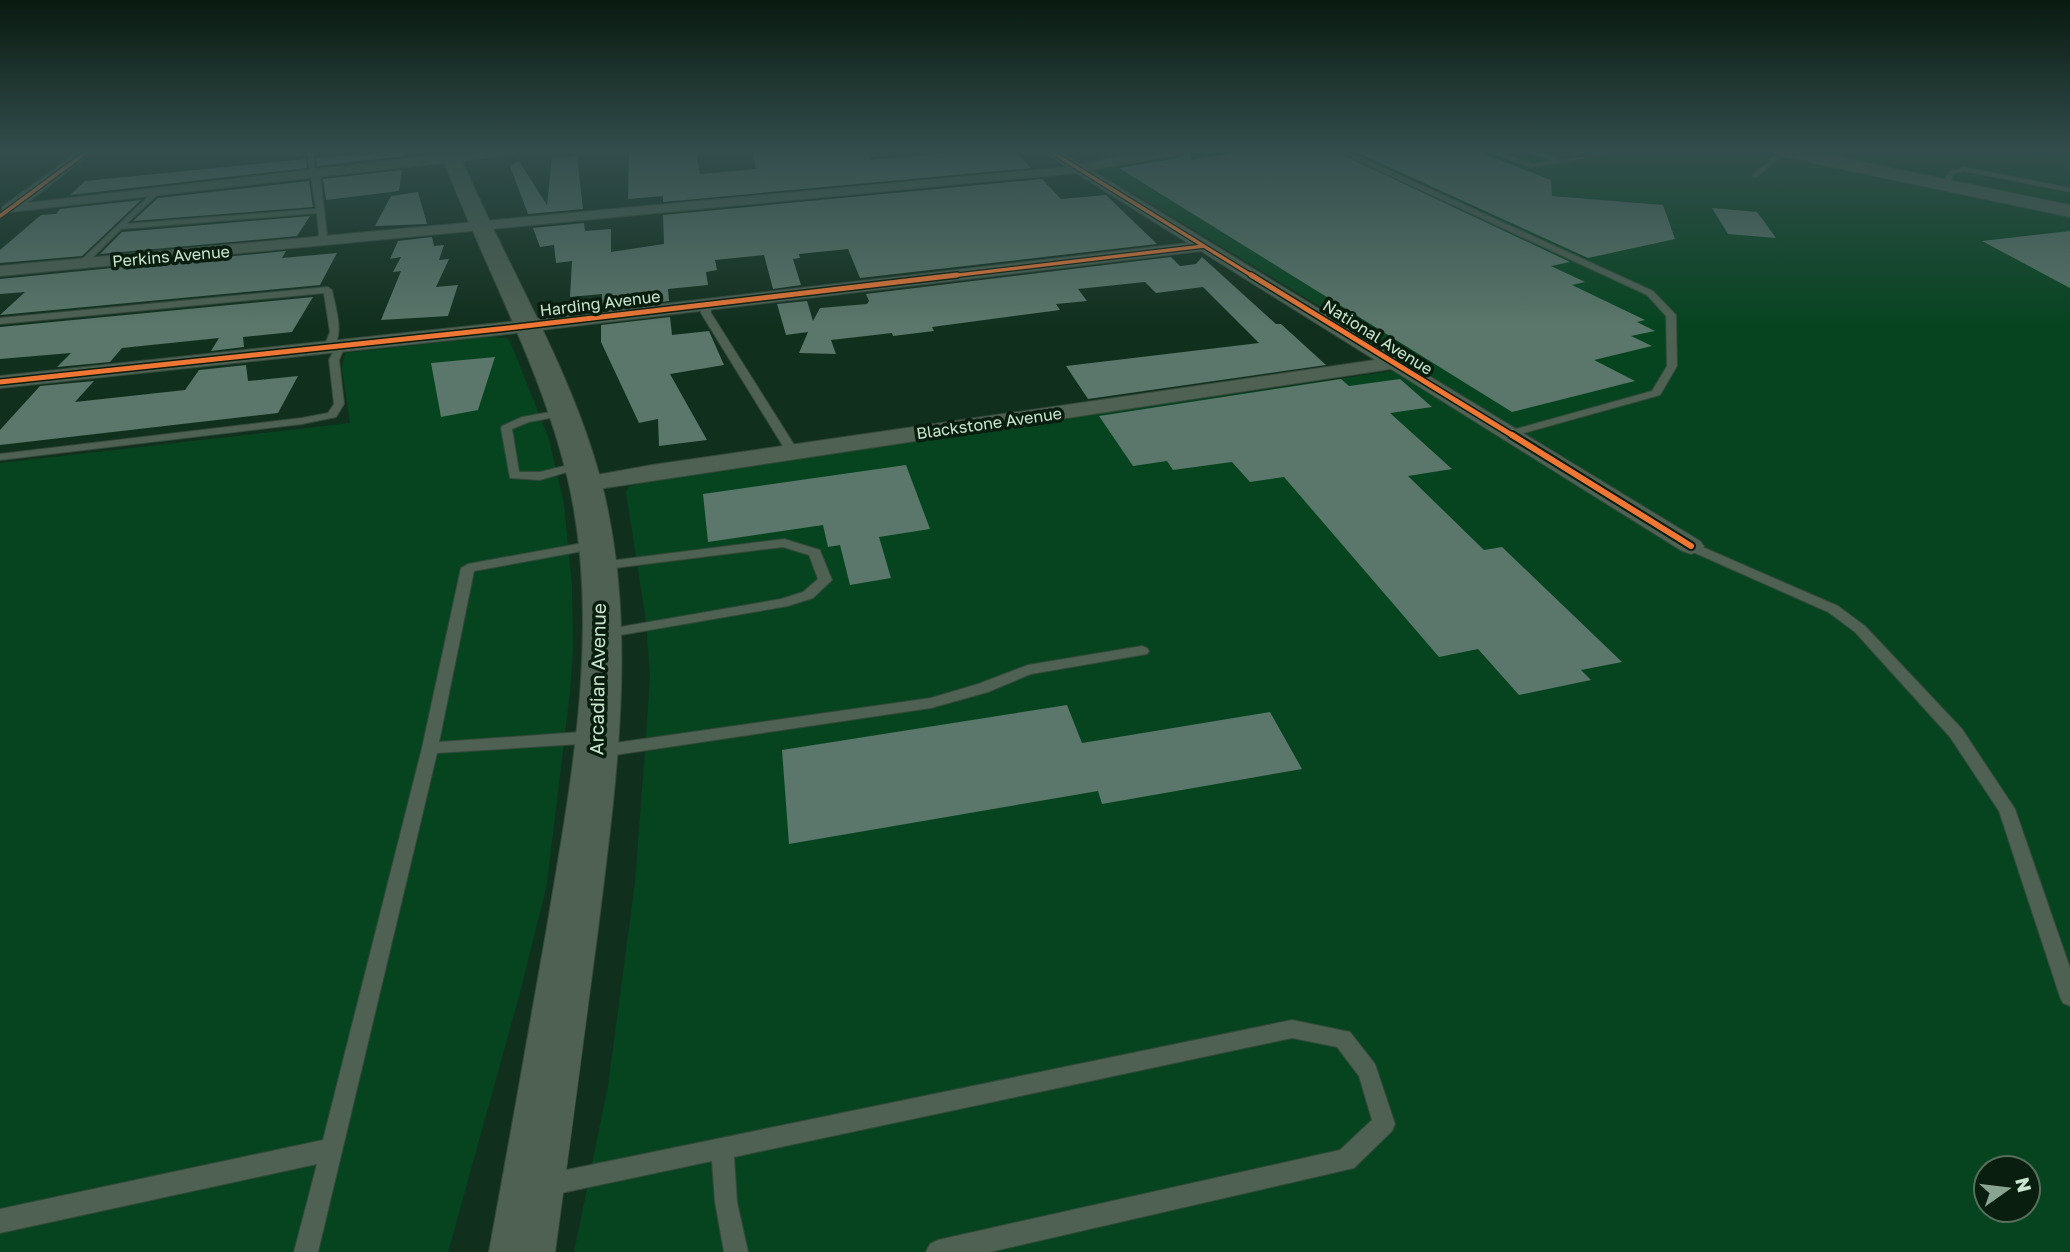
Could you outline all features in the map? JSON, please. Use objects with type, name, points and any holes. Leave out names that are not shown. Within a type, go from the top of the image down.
[{"type":"main road","name":"Arcadian Avenue","points":[[474,209],[562,412],[582,475],[595,556],[600,635],[596,744],[522,1252]]},
{"type":"main road","name":"Arcadian Avenue","points":[[502,1252],[532,1188]]},
{"type":"street","points":[[4,213],[32,209]]},
{"type":"street","name":"Perkins Avenue","points":[[0,271],[670,209]]},
{"type":"street","name":"National Avenue","points":[[1145,209],[1691,545]]},
{"type":"street","name":"Harding Avenue","points":[[0,382],[525,326],[1204,246]]},
{"type":"street","name":"Blackstone Avenue","points":[[582,475],[792,451],[1394,363]]},
{"type":"lane","points":[[81,264],[138,209]]},
{"type":"lane","points":[[1466,209],[1650,293],[1671,316],[1672,366],[1656,393],[1509,433]]},
{"type":"lane","points":[[122,226],[319,211],[323,234],[320,243]]},
{"type":"lane","points":[[0,321],[328,290],[335,332],[334,360],[339,404],[332,415],[302,421],[0,457]]},
{"type":"lane","points":[[705,304],[706,313],[792,451]]},
{"type":"lane","points":[[562,412],[526,419],[506,428],[514,476],[582,475]]},
{"type":"lane","points":[[306,1252],[430,748],[468,568],[595,556],[784,544],[815,553],[825,580],[808,595],[783,603],[600,635]]},
{"type":"lane","points":[[1691,545],[1833,609],[1860,628],[1956,733],[2007,809],[2070,997]]},
{"type":"lane","points":[[430,748],[596,744],[931,703],[984,688],[1028,670],[1142,650]]},
{"type":"lane","points":[[532,1188],[1292,1029],[1343,1039],[1368,1071],[1384,1124],[1346,1160],[938,1252]]},
{"type":"lane","points":[[0,1222],[333,1149]]},
{"type":"lane","points":[[722,1149],[726,1202],[736,1252]]},
{"type":"shaded area","points":[[1160,209],[2043,209],[2070,215],[2070,1252],[574,1252],[608,1086],[635,882],[645,751],[650,677],[646,621],[626,493],[628,487],[660,477],[1420,367]]},
{"type":"shaded area","points":[[489,337],[506,338],[510,341],[549,439],[564,504],[572,586],[573,649],[547,884],[521,989],[448,1252],[0,1252],[0,463],[350,423],[342,368],[345,353]]},
{"type":"building","points":[[60,209],[131,209],[82,256],[0,263],[0,250],[41,215],[56,214]]},
{"type":"building","points":[[146,209],[282,209],[133,221]]},
{"type":"building","points":[[384,209],[423,209],[427,224],[375,226]]},
{"type":"building","points":[[526,209],[578,209],[528,214]]},
{"type":"building","points":[[722,209],[1121,209],[1157,244],[860,278],[848,249],[799,254],[800,258],[793,259],[801,285],[773,289],[764,255],[715,260],[717,270],[706,272],[708,285],[668,289],[669,301],[602,308],[602,294],[570,297],[572,261],[556,263],[554,245],[540,247],[533,228],[584,223],[585,231],[611,229],[611,252],[664,244],[663,215]]},
{"type":"building","points":[[1186,209],[1458,209],[1570,262],[1551,266],[1585,282],[1572,285],[1645,320],[1637,322],[1655,331],[1631,336],[1652,346],[1594,360],[1635,381],[1512,412]]},
{"type":"building","points":[[1482,209],[1665,209],[1675,239],[1588,258]]},
{"type":"building","points":[[1713,209],[1757,212],[1776,238],[1728,234]]},
{"type":"building","points":[[310,216],[297,236],[100,254],[122,232]]},
{"type":"building","points":[[2070,231],[2070,288],[1982,241]]},
{"type":"building","points":[[432,237],[434,246],[444,245],[439,260],[449,259],[436,287],[458,285],[448,316],[381,320],[401,271],[393,272],[401,257],[390,259],[398,241]]},
{"type":"building","points":[[286,251],[282,258],[337,253],[320,285],[0,315],[25,292],[0,294],[0,279]]},
{"type":"building","points":[[1171,257],[1180,266],[1196,264],[1202,257],[1326,365],[1088,399],[1066,366],[1259,343],[1203,287],[1156,293],[1145,282],[1078,289],[1087,301],[1056,304],[1060,310],[932,327],[934,331],[831,340],[836,354],[799,353],[808,332],[786,335],[777,304],[807,301],[813,321],[820,308],[867,304],[869,301],[866,294]]},
{"type":"building","points":[[313,297],[292,332],[243,337],[244,347],[211,351],[219,338],[122,348],[110,362],[57,367],[71,353],[0,359],[0,327]]},
{"type":"building","points":[[670,317],[672,335],[709,331],[724,365],[670,374],[707,440],[659,446],[658,419],[639,423],[601,342],[601,325]]},
{"type":"building","points":[[495,357],[478,410],[441,417],[431,363]]},
{"type":"building","points":[[246,365],[248,381],[298,376],[278,413],[0,445],[0,430],[40,386],[94,381],[75,402],[185,390],[199,370]]},
{"type":"building","points":[[1341,379],[1349,386],[1400,379],[1432,407],[1390,413],[1452,469],[1408,476],[1484,550],[1502,547],[1622,662],[1581,670],[1591,680],[1519,695],[1478,649],[1439,657],[1284,477],[1250,482],[1232,462],[1173,470],[1167,461],[1133,466],[1099,416]]},
{"type":"building","points":[[906,465],[930,529],[879,537],[891,578],[850,585],[840,545],[828,547],[823,525],[708,542],[703,494]]},
{"type":"building","points":[[1067,705],[1082,743],[1270,712],[1302,769],[1102,804],[1098,791],[789,844],[782,750]]},
{"type":"cycle path","points":[[0,216],[9,209]]},
{"type":"cycle path","points":[[1145,209],[1691,546]]},
{"type":"cycle path","points":[[0,382],[499,329],[1204,246]]}]
